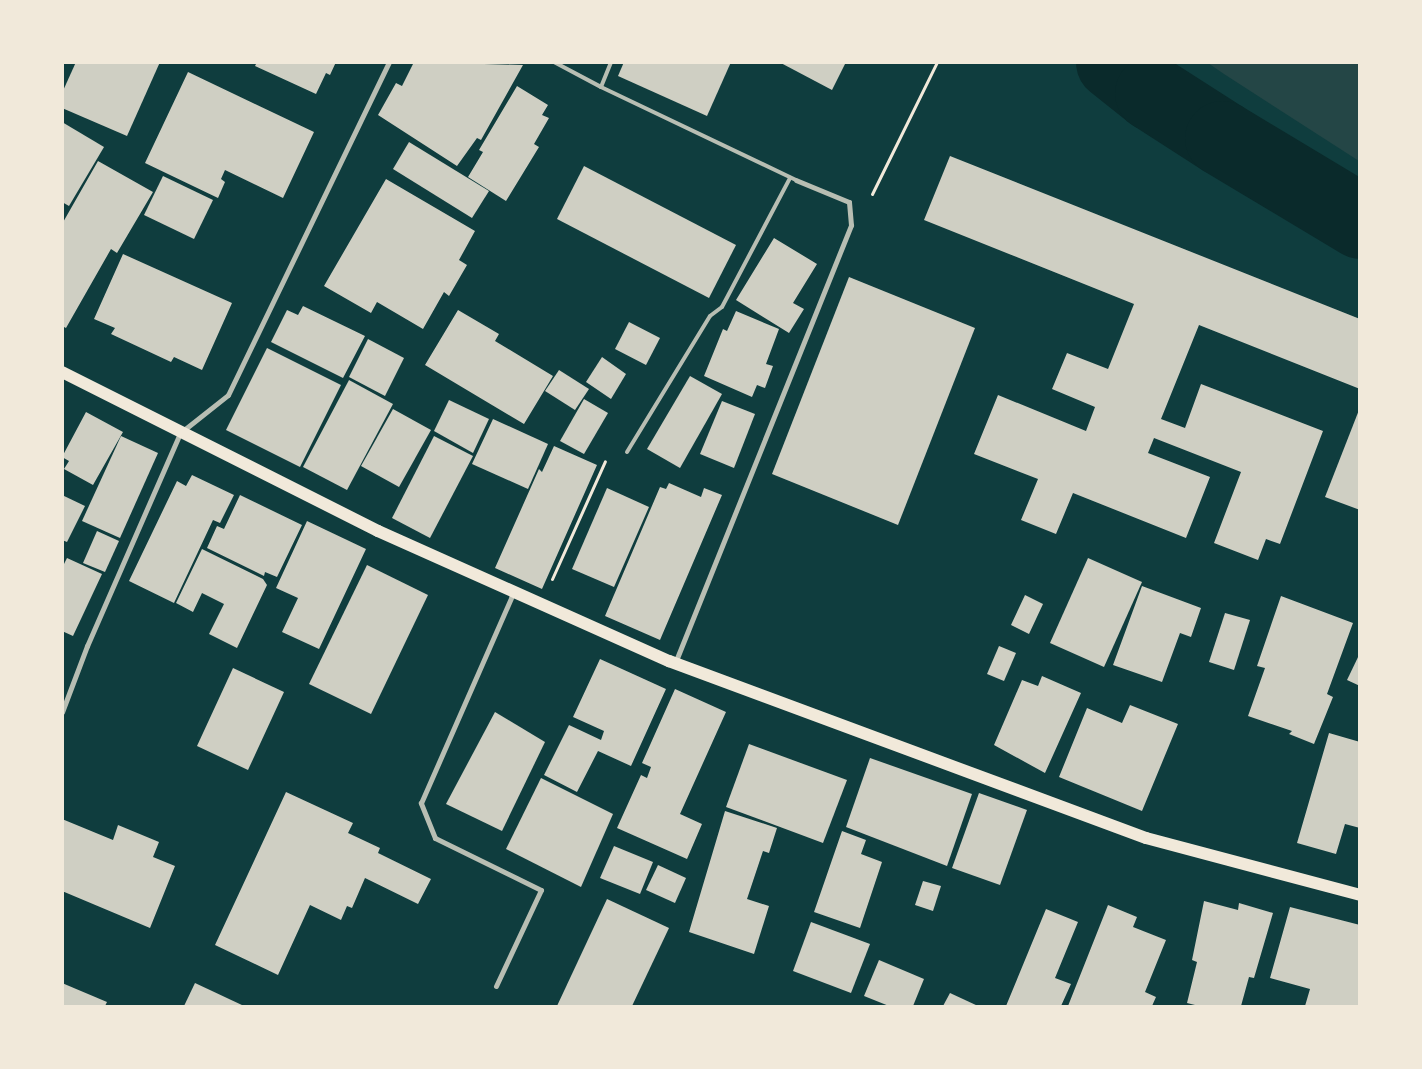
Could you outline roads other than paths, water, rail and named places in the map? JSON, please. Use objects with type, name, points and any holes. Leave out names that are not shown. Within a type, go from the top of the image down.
[{"type":"main road","points":[[62,372],[180,433],[540,606],[675,664],[1146,838],[1360,895]]},
{"type":"street","points":[[62,712],[87,646],[180,433],[228,395],[389,62]]},
{"type":"street","points":[[675,664],[851,225],[848,202],[793,179]]},
{"type":"street","points":[[496,986],[541,890],[435,838],[420,803],[513,593]]},
{"type":"lane","points":[[554,62],[601,87],[793,179],[722,307],[710,316],[627,452]]},
{"type":"lane","points":[[601,87],[611,62]]},
{"type":"waterway","points":[[1113,62],[1152,93],[1222,138],[1360,221]]}]
